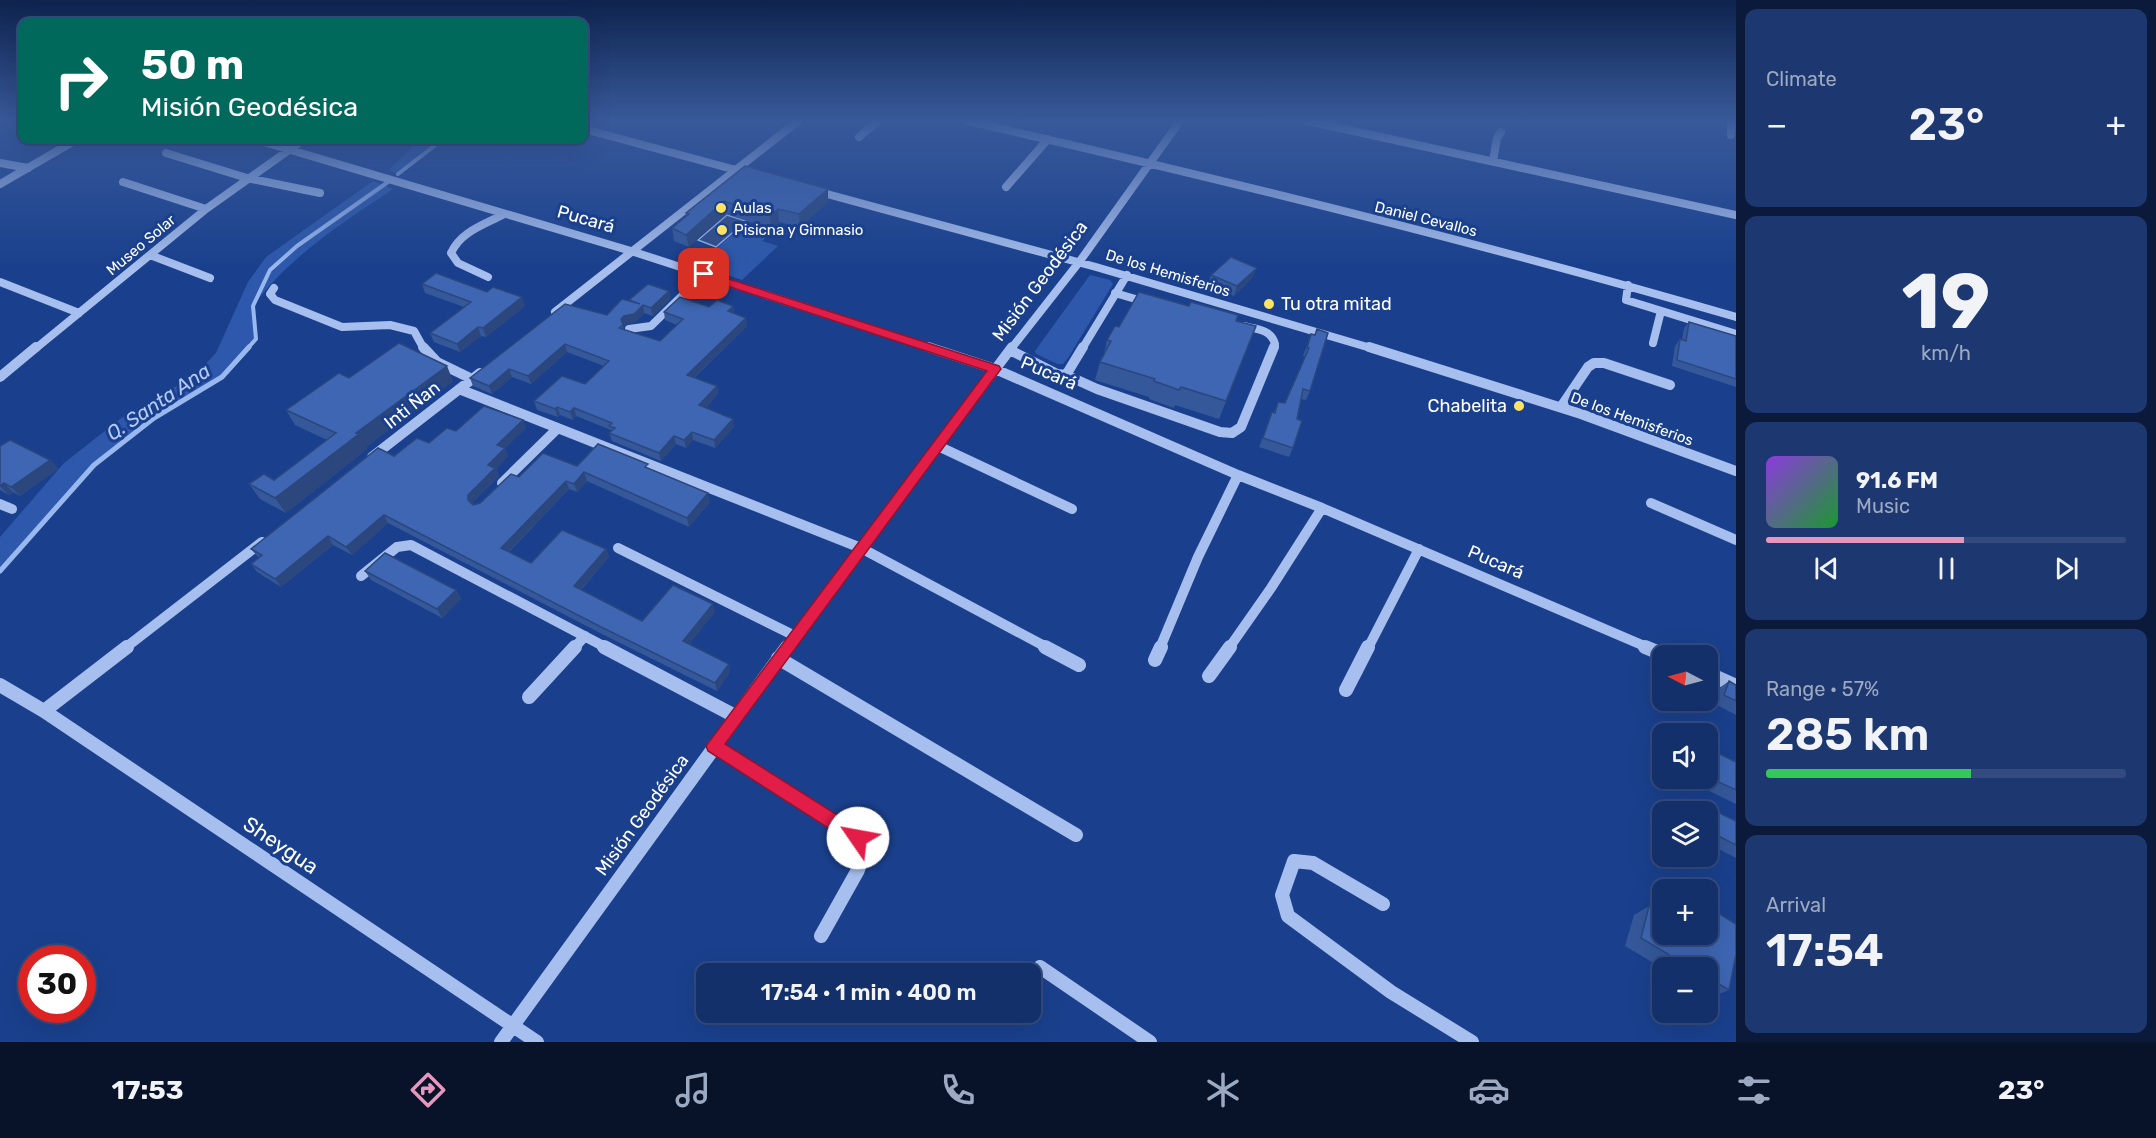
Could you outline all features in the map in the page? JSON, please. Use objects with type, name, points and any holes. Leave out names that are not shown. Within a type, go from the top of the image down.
[{"type":"street","points":[[0,184],[25,170]]},
{"type":"street","points":[[220,170],[247,178],[320,193]]},
{"type":"street","name":"Museo Solar","points":[[0,377],[206,209],[259,170]]},
{"type":"street","name":"Pucará","points":[[356,170],[631,250],[995,369],[1238,475],[1322,508],[1652,650]]},
{"type":"street","points":[[543,322],[735,170]]},
{"type":"street","points":[[738,170],[758,175]]},
{"type":"street","points":[[1006,187],[1021,170]]},
{"type":"street","name":"Misión Geodésica","points":[[501,1042],[735,716],[995,369],[1080,261],[1144,170]]},
{"type":"street","name":"Daniel Cevallos","points":[[1179,170],[1628,285],[1736,318]]},
{"type":"street","points":[[1532,170],[1736,215]]},
{"type":"street","points":[[123,182],[206,209]]},
{"type":"street","name":"De los Hemisferios","points":[[802,187],[1080,261],[1561,407],[1736,471]]},
{"type":"street","points":[[488,278],[458,263],[451,253],[453,246],[465,235],[504,214]]},
{"type":"street","points":[[150,255],[210,278]]},
{"type":"street","points":[[629,329],[651,326],[704,274]]},
{"type":"street","points":[[1066,375],[1126,275]]},
{"type":"street","points":[[0,282],[80,313]]},
{"type":"street","points":[[1628,285],[1626,300],[1736,334]]},
{"type":"street","points":[[274,288],[270,294],[275,300],[342,327],[390,325],[414,331],[425,353],[439,366],[472,379]]},
{"type":"street","points":[[1115,293],[1157,305]]},
{"type":"street","points":[[1653,343],[1661,311]]},
{"type":"street","points":[[1010,350],[1057,374],[1066,375],[1097,389],[1220,432],[1232,433],[1240,427],[1275,344],[1270,332],[1236,324]]},
{"type":"street","points":[[1561,407],[1588,367],[1594,363],[1604,363],[1670,385]]},
{"type":"street","name":"Inti Ñan","points":[[365,462],[490,365]]},
{"type":"street","points":[[459,389],[861,548],[1079,665]]},
{"type":"street","points":[[496,489],[558,428]]},
{"type":"street","points":[[938,446],[1072,509]]},
{"type":"street","points":[[1155,660],[1198,557],[1238,475]]},
{"type":"street","points":[[1651,503],[1736,540]]},
{"type":"street","points":[[0,504],[12,509]]},
{"type":"street","points":[[1209,676],[1271,588],[1322,508]]},
{"type":"street","points":[[44,711],[271,536]]},
{"type":"street","points":[[361,576],[397,547],[411,545],[735,716]]},
{"type":"street","points":[[618,548],[795,636]]},
{"type":"street","points":[[1346,690],[1419,549]]},
{"type":"street","points":[[529,698],[585,636]]},
{"type":"street","points":[[778,658],[1076,835]]},
{"type":"street","points":[[1718,678],[1736,686]]},
{"type":"street","name":"Sheygua","points":[[0,685],[44,711],[537,1042]]},
{"type":"street","points":[[714,746],[858,838],[863,852],[858,870],[821,936]]},
{"type":"street","points":[[1383,904],[1313,863],[1303,860],[1294,861],[1282,888],[1281,905],[1288,916],[1391,992],[1472,1042]]},
{"type":"street","points":[[1041,968],[1150,1042]]},
{"type":"shaded area","points":[[389,170],[404,170],[398,174]]},
{"type":"shaded area","points":[[373,181],[393,189],[300,256],[268,288],[253,306],[256,339],[222,377],[154,418],[94,465],[0,571],[0,537],[64,463],[124,416],[194,376],[216,353],[248,282],[266,257]]},
{"type":"shaded area","name":"Pisicna y Gimnasio","points":[[727,215],[746,221],[716,247],[698,240]]},
{"type":"shaded area","points":[[746,223],[773,231],[762,241],[778,246],[742,280],[686,261],[699,248],[712,252]]},
{"type":"shaded area","points":[[1090,275],[1110,280],[1113,284],[1068,358],[1063,364],[1058,364],[1036,354],[1035,351]]},
{"type":"building","points":[[740,170],[758,170],[828,189],[799,214],[778,209],[770,216],[724,201],[686,235],[672,228],[689,214],[686,213]]},
{"type":"building","points":[[1231,257],[1257,268],[1237,286],[1211,275]]},
{"type":"building","points":[[436,273],[487,292],[493,287],[522,297],[483,328],[478,327],[457,344],[430,333],[471,302],[422,284]]},
{"type":"building","points":[[648,284],[669,291],[651,308],[643,305],[634,314],[624,316],[621,319],[623,325],[619,328],[660,341],[683,319],[664,312],[680,297],[709,307],[717,300],[733,306],[728,311],[746,318],[687,375],[717,386],[699,405],[733,419],[714,440],[692,432],[684,440],[674,436],[659,453],[609,433],[615,428],[609,426],[612,423],[574,408],[570,412],[534,401],[562,376],[585,384],[609,361],[565,344],[528,376],[509,369],[489,386],[470,378],[565,304],[607,315],[622,299],[640,304],[629,300]]},
{"type":"building","points":[[1139,292],[1189,306],[1191,302],[1238,315],[1236,321],[1256,326],[1226,401],[1181,387],[1179,390],[1154,381],[1155,379],[1100,362],[1111,341],[1107,340],[1115,326],[1119,327]]},
{"type":"building","points":[[1689,322],[1736,336],[1736,379],[1677,360],[1680,339],[1686,341]]},
{"type":"building","points":[[1317,329],[1328,333],[1310,391],[1303,389],[1297,419],[1302,421],[1293,448],[1263,438],[1278,402],[1285,403],[1309,348],[1307,348],[1311,334],[1315,335]]},
{"type":"building","points":[[399,343],[447,366],[356,433],[359,434],[275,498],[249,484],[264,474],[274,480],[336,433],[286,410],[339,373],[349,378]]},
{"type":"building","points":[[484,406],[523,420],[497,445],[505,448],[488,465],[495,468],[468,495],[468,500],[473,505],[480,503],[511,474],[519,477],[543,453],[577,466],[598,444],[648,464],[645,467],[708,493],[687,518],[584,472],[574,484],[566,481],[501,548],[531,563],[562,530],[606,549],[574,586],[642,621],[673,585],[713,604],[683,641],[729,664],[715,683],[384,515],[346,547],[328,536],[275,579],[251,564],[262,555],[251,549],[378,448],[394,456],[417,438],[429,443],[447,428],[456,431]]},
{"type":"building","points":[[10,440],[50,460],[11,487],[4,483],[0,486],[0,446]]},
{"type":"building","points":[[385,553],[456,590],[437,609],[365,571]]},
{"type":"building","points":[[1729,681],[1736,685],[1736,701],[1724,695]]},
{"type":"building","points":[[1718,753],[1736,762],[1736,790],[1718,782]]},
{"type":"building","points":[[1718,812],[1736,821],[1736,845],[1718,836]]},
{"type":"building","points":[[1649,906],[1652,908],[1652,945],[1641,938]]},
{"type":"building","points":[[1718,913],[1736,924],[1736,954],[1729,990],[1718,984],[1718,957],[1673,957],[1653,945],[1718,945]]},
{"type":"waterway","name":"Q. Santa Ana","points":[[398,174],[404,170]]},
{"type":"waterway","name":"Q. Santa Ana","points":[[247,349],[256,339],[253,306],[270,270],[297,246],[388,182]]},
{"type":"waterway","name":"Q. Santa Ana","points":[[0,571],[94,465],[154,418],[222,377],[249,347]]},
{"type":"place","name":"Aulas","points":[[721,208]]},
{"type":"place","name":"Pisicna y Gimnasio","points":[[722,230]]},
{"type":"place","name":"Tu otra mitad","points":[[1269,304]]},
{"type":"place","name":"Chabelita","points":[[1519,406]]},
{"type":"route","points":[[704,274],[995,369],[714,746],[858,838]]}]
